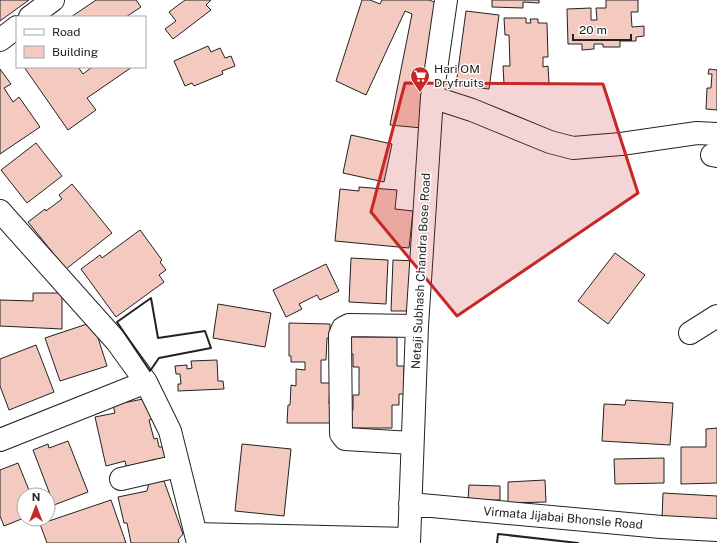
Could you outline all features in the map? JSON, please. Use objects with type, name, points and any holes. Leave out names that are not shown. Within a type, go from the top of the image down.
[{"type":"street","points":[[31,16],[53,0]]},
{"type":"street","name":"Netaji Subhash Chandra Bose Road","points":[[409,541],[417,326],[432,97],[446,0]]},
{"type":"street","points":[[0,40],[16,28]]},
{"type":"street","points":[[432,97],[472,110],[550,142],[573,148],[622,144],[697,133],[717,134]]},
{"type":"street","points":[[0,210],[117,342],[146,382],[170,431],[197,538],[409,541]]},
{"type":"street","points":[[690,333],[717,316]]},
{"type":"street","points":[[412,443],[345,438],[341,434],[340,335],[342,328],[349,325],[417,326]]},
{"type":"street","points":[[0,440],[146,382]]},
{"type":"street","points":[[120,479],[178,466]]},
{"type":"street","name":"Virmata Jijabai Bhonsle Road","points":[[410,504],[661,527],[717,530]]},
{"type":"highlighted area","points":[[405,83],[603,84],[638,193],[457,316],[371,212]]},
{"type":"building","points":[[0,0],[29,0],[0,21]]},
{"type":"building","points":[[96,0],[136,0],[141,7],[128,16],[72,16]]},
{"type":"building","points":[[185,0],[211,0],[206,5],[211,10],[173,39],[165,29],[176,21],[169,12]]},
{"type":"building","points":[[362,0],[370,0],[380,4],[382,0],[429,0],[439,4],[422,128],[390,125],[412,14],[405,11],[366,95],[336,81]]},
{"type":"building","points":[[492,0],[539,0],[539,3],[523,2],[523,8],[492,7]]},
{"type":"building","points":[[606,0],[638,0],[638,12],[631,12],[632,27],[644,26],[644,36],[636,37],[636,41],[620,41],[620,47],[603,47],[603,44],[594,44],[594,49],[582,50],[582,44],[568,44],[567,9],[591,8],[591,20],[597,20],[596,8],[606,8]]},
{"type":"building","points":[[466,11],[499,15],[489,89],[456,85]]},
{"type":"building","points":[[504,18],[526,18],[526,23],[531,23],[530,19],[538,19],[538,23],[547,23],[548,57],[543,57],[543,67],[548,66],[549,83],[504,84],[503,66],[510,66],[509,35],[505,35]]},
{"type":"building","points":[[208,46],[211,52],[220,48],[225,58],[231,56],[235,66],[222,71],[223,74],[194,86],[192,83],[185,86],[174,61]]},
{"type":"building","points":[[25,68],[79,68],[83,74],[91,68],[131,68],[87,98],[96,110],[68,130]]},
{"type":"building","points":[[0,69],[11,84],[4,88],[13,102],[19,97],[40,127],[0,154]]},
{"type":"building","points":[[709,69],[717,70],[717,110],[706,109],[707,88],[711,88],[712,74],[708,74]]},
{"type":"building","points":[[351,135],[392,144],[384,182],[343,173]]},
{"type":"building","points":[[36,143],[62,176],[27,203],[1,170]]},
{"type":"building","points":[[72,184],[112,233],[66,269],[28,222],[45,209],[46,211],[62,199],[59,195]]},
{"type":"building","points":[[359,187],[397,190],[395,209],[413,211],[409,248],[335,241],[340,189],[359,191]]},
{"type":"building","points":[[140,230],[162,260],[160,262],[166,270],[159,275],[164,282],[116,317],[81,269],[100,255],[102,258]]},
{"type":"building","points":[[615,253],[645,275],[608,324],[578,301]]},
{"type":"building","points":[[351,258],[388,260],[386,304],[349,302]]},
{"type":"building","points":[[393,260],[418,261],[416,311],[391,311]]},
{"type":"building","points":[[326,264],[339,291],[320,300],[317,295],[299,304],[302,309],[286,317],[273,290]]},
{"type":"building","points":[[33,293],[62,293],[62,329],[0,326],[0,300],[33,301]]},
{"type":"building","points":[[218,304],[271,313],[265,347],[213,338]]},
{"type":"building","points":[[93,322],[107,366],[60,381],[45,338]]},
{"type":"building","points":[[289,323],[330,324],[330,338],[327,338],[326,360],[321,360],[321,383],[330,383],[329,404],[334,404],[333,423],[287,423],[291,385],[296,386],[296,369],[305,370],[305,362],[291,362],[291,356],[289,356]]},
{"type":"building","points":[[350,337],[397,337],[397,366],[404,366],[404,394],[399,394],[399,405],[392,405],[392,428],[350,428],[350,410],[353,410],[353,395],[359,395],[359,367],[353,367],[353,354],[350,354]]},
{"type":"building","points":[[36,345],[54,392],[9,410],[0,386],[0,359]]},
{"type":"building","points":[[217,360],[218,381],[223,381],[224,389],[178,391],[178,384],[181,384],[180,374],[176,374],[175,366],[187,365],[187,369],[192,368],[191,361]]},
{"type":"building","points":[[148,398],[153,419],[149,420],[154,439],[157,438],[159,447],[163,447],[166,462],[157,464],[156,459],[146,462],[147,466],[127,470],[125,461],[106,466],[95,417],[115,413],[113,405]]},
{"type":"building","points":[[626,400],[673,403],[670,445],[602,441],[604,404],[625,405]]},
{"type":"building","points":[[717,428],[717,483],[681,484],[681,447],[706,447],[706,429]]},
{"type":"building","points":[[68,441],[88,492],[56,504],[56,487],[47,487],[33,450],[48,444],[49,448]]},
{"type":"building","points":[[242,444],[291,449],[284,516],[235,511]]},
{"type":"building","points":[[664,458],[664,483],[615,484],[614,459]]},
{"type":"building","points":[[18,463],[28,487],[16,487],[16,521],[4,526],[0,516],[0,470]]},
{"type":"building","points":[[545,480],[546,502],[508,503],[508,482]]},
{"type":"building","points":[[164,481],[183,534],[178,540],[179,543],[131,543],[127,523],[124,523],[118,497],[147,491],[149,483]]},
{"type":"building","points":[[469,485],[500,486],[500,500],[468,500]]},
{"type":"building","points":[[663,493],[717,496],[717,522],[662,519]]},
{"type":"building","points":[[111,500],[126,543],[47,543],[41,527],[56,527],[56,519]]},
{"type":"wall","points":[[151,298],[158,338],[205,331],[211,348],[159,358],[150,371],[117,322],[151,298]]},
{"type":"wall","points":[[497,543],[498,534],[578,543]]},
{"type":"place","name":"Hari OM Dryfruits","points":[[420,93]]}]
